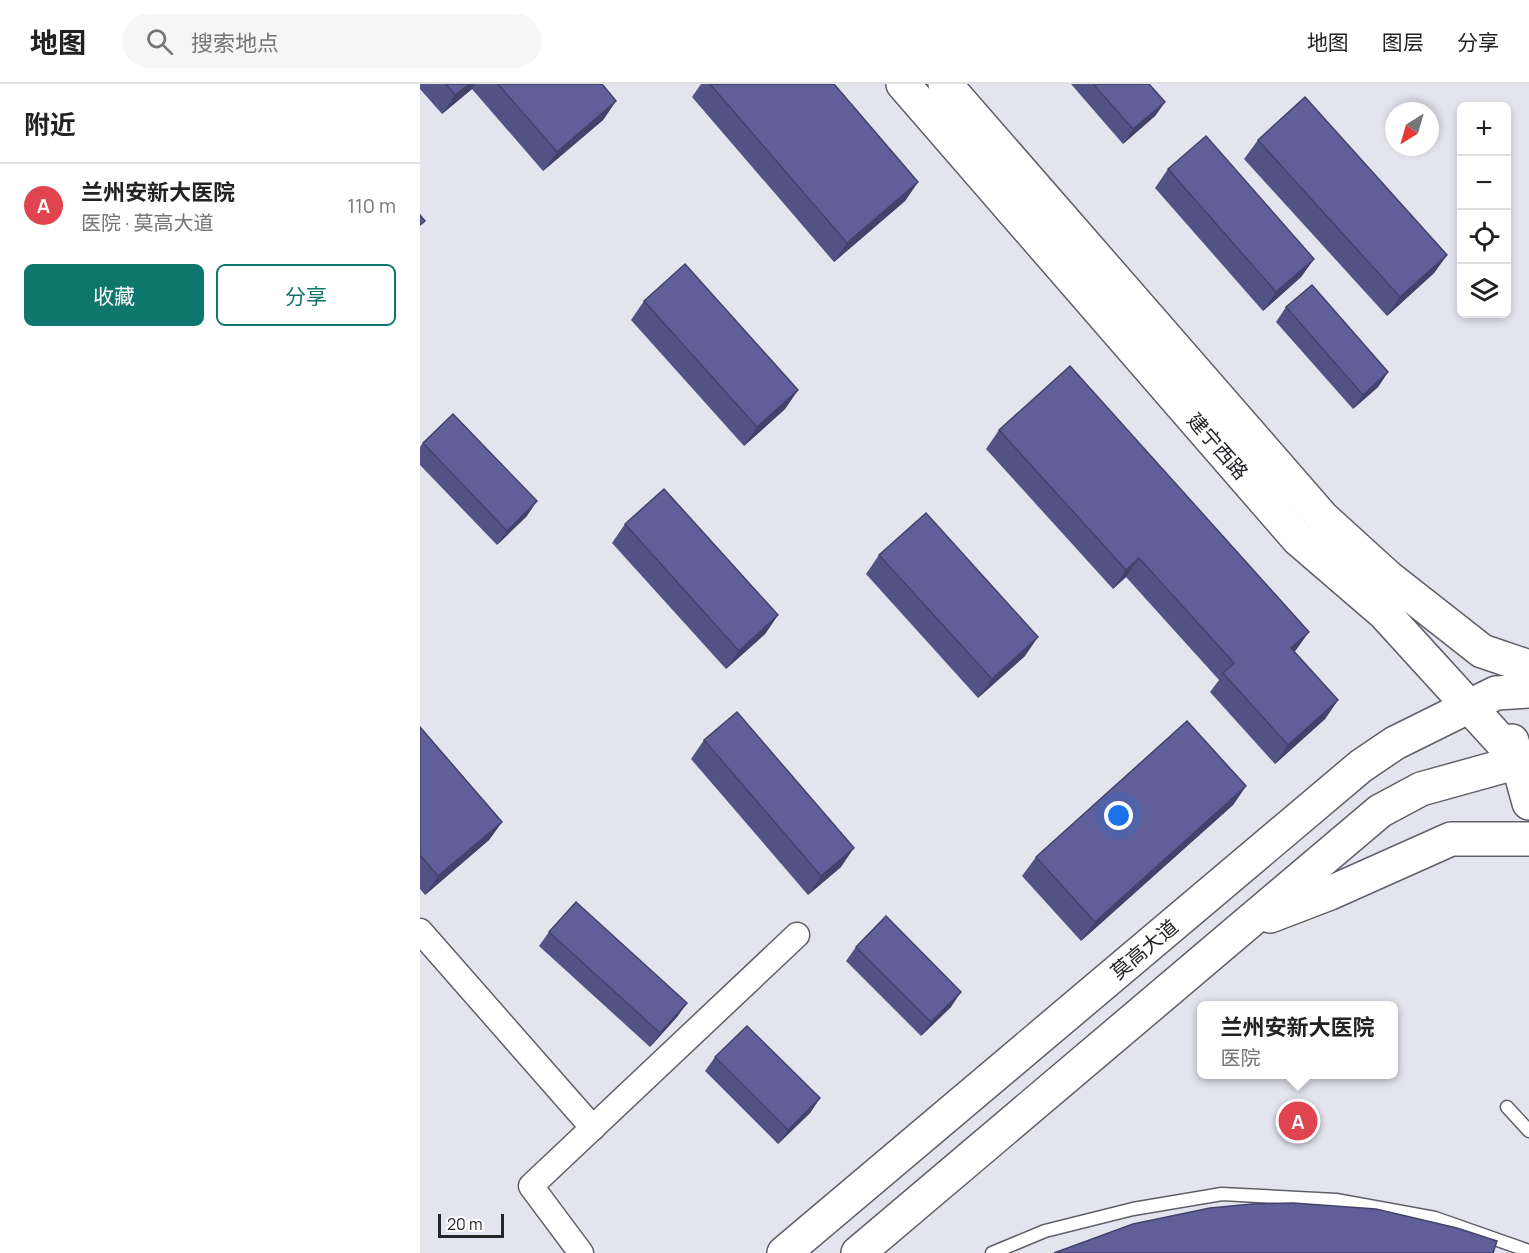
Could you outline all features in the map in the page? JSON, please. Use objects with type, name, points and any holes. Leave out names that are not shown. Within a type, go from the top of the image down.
[{"type":"main road","name":"建宁西路","points":[[903,84],[1298,539],[1483,700]]},
{"type":"main road","name":"建宁西路","points":[[945,84],[1323,518],[1389,578],[1482,651],[1529,667]]},
{"type":"main road","points":[[1482,651],[1483,700],[1524,760],[1529,803]]},
{"type":"main road","name":"莫高大道","points":[[784,1253],[1360,766],[1395,743],[1483,700],[1529,691]]},
{"type":"main road","points":[[858,1253],[1380,811],[1421,789],[1524,760]]},
{"type":"main road","points":[[1245,925],[1330,892],[1451,839],[1529,838]]},
{"type":"street","points":[[420,931],[593,1128]]},
{"type":"street","points":[[581,1253],[531,1185],[797,935]]},
{"type":"lane","points":[[1507,1107],[1529,1131]]},
{"type":"lane","points":[[992,1253],[1045,1231],[1133,1209],[1222,1194],[1336,1200],[1435,1218],[1528,1251]]},
{"type":"building","points":[[446,84],[469,84],[455,95]]},
{"type":"building","points":[[498,84],[602,84],[616,101],[557,152]]},
{"type":"building","points":[[710,84],[834,84],[918,182],[847,243]]},
{"type":"building","points":[[1093,84],[1149,84],[1165,102],[1133,129]]},
{"type":"building","points":[[1305,97],[1447,255],[1400,297],[1258,140]]},
{"type":"building","points":[[1206,136],[1314,259],[1276,292],[1168,169]]},
{"type":"building","points":[[420,215],[425,221],[420,225]]},
{"type":"building","points":[[685,264],[798,390],[757,427],[644,301]]},
{"type":"building","points":[[1312,285],[1388,372],[1363,395],[1286,307]]},
{"type":"building","points":[[1070,366],[1309,632],[1291,648],[1338,700],[1288,745],[1223,673],[1234,663],[1139,558],[1126,570],[999,430]]},
{"type":"building","points":[[453,414],[537,501],[507,531],[423,443]]},
{"type":"building","points":[[664,489],[778,615],[739,651],[625,524]]},
{"type":"building","points":[[926,513],[1038,637],[992,679],[879,555]]},
{"type":"building","points":[[737,712],[854,848],[821,876],[704,740]]},
{"type":"building","points":[[1187,721],[1246,786],[1095,922],[1036,857]]},
{"type":"building","points":[[420,727],[502,822],[438,876],[420,855]]},
{"type":"building","points":[[576,902],[687,1003],[660,1033],[549,932]]},
{"type":"building","points":[[886,916],[961,992],[931,1022],[856,947]]},
{"type":"building","points":[[747,1026],[820,1098],[788,1130],[715,1057]]},
{"type":"building","points":[[1293,1203],[1376,1209],[1457,1228],[1497,1241],[1493,1253],[1054,1253],[1133,1224],[1210,1208]]},
{"type":"place","name":"兰州安新大医院","points":[[1298,1121]]}]
